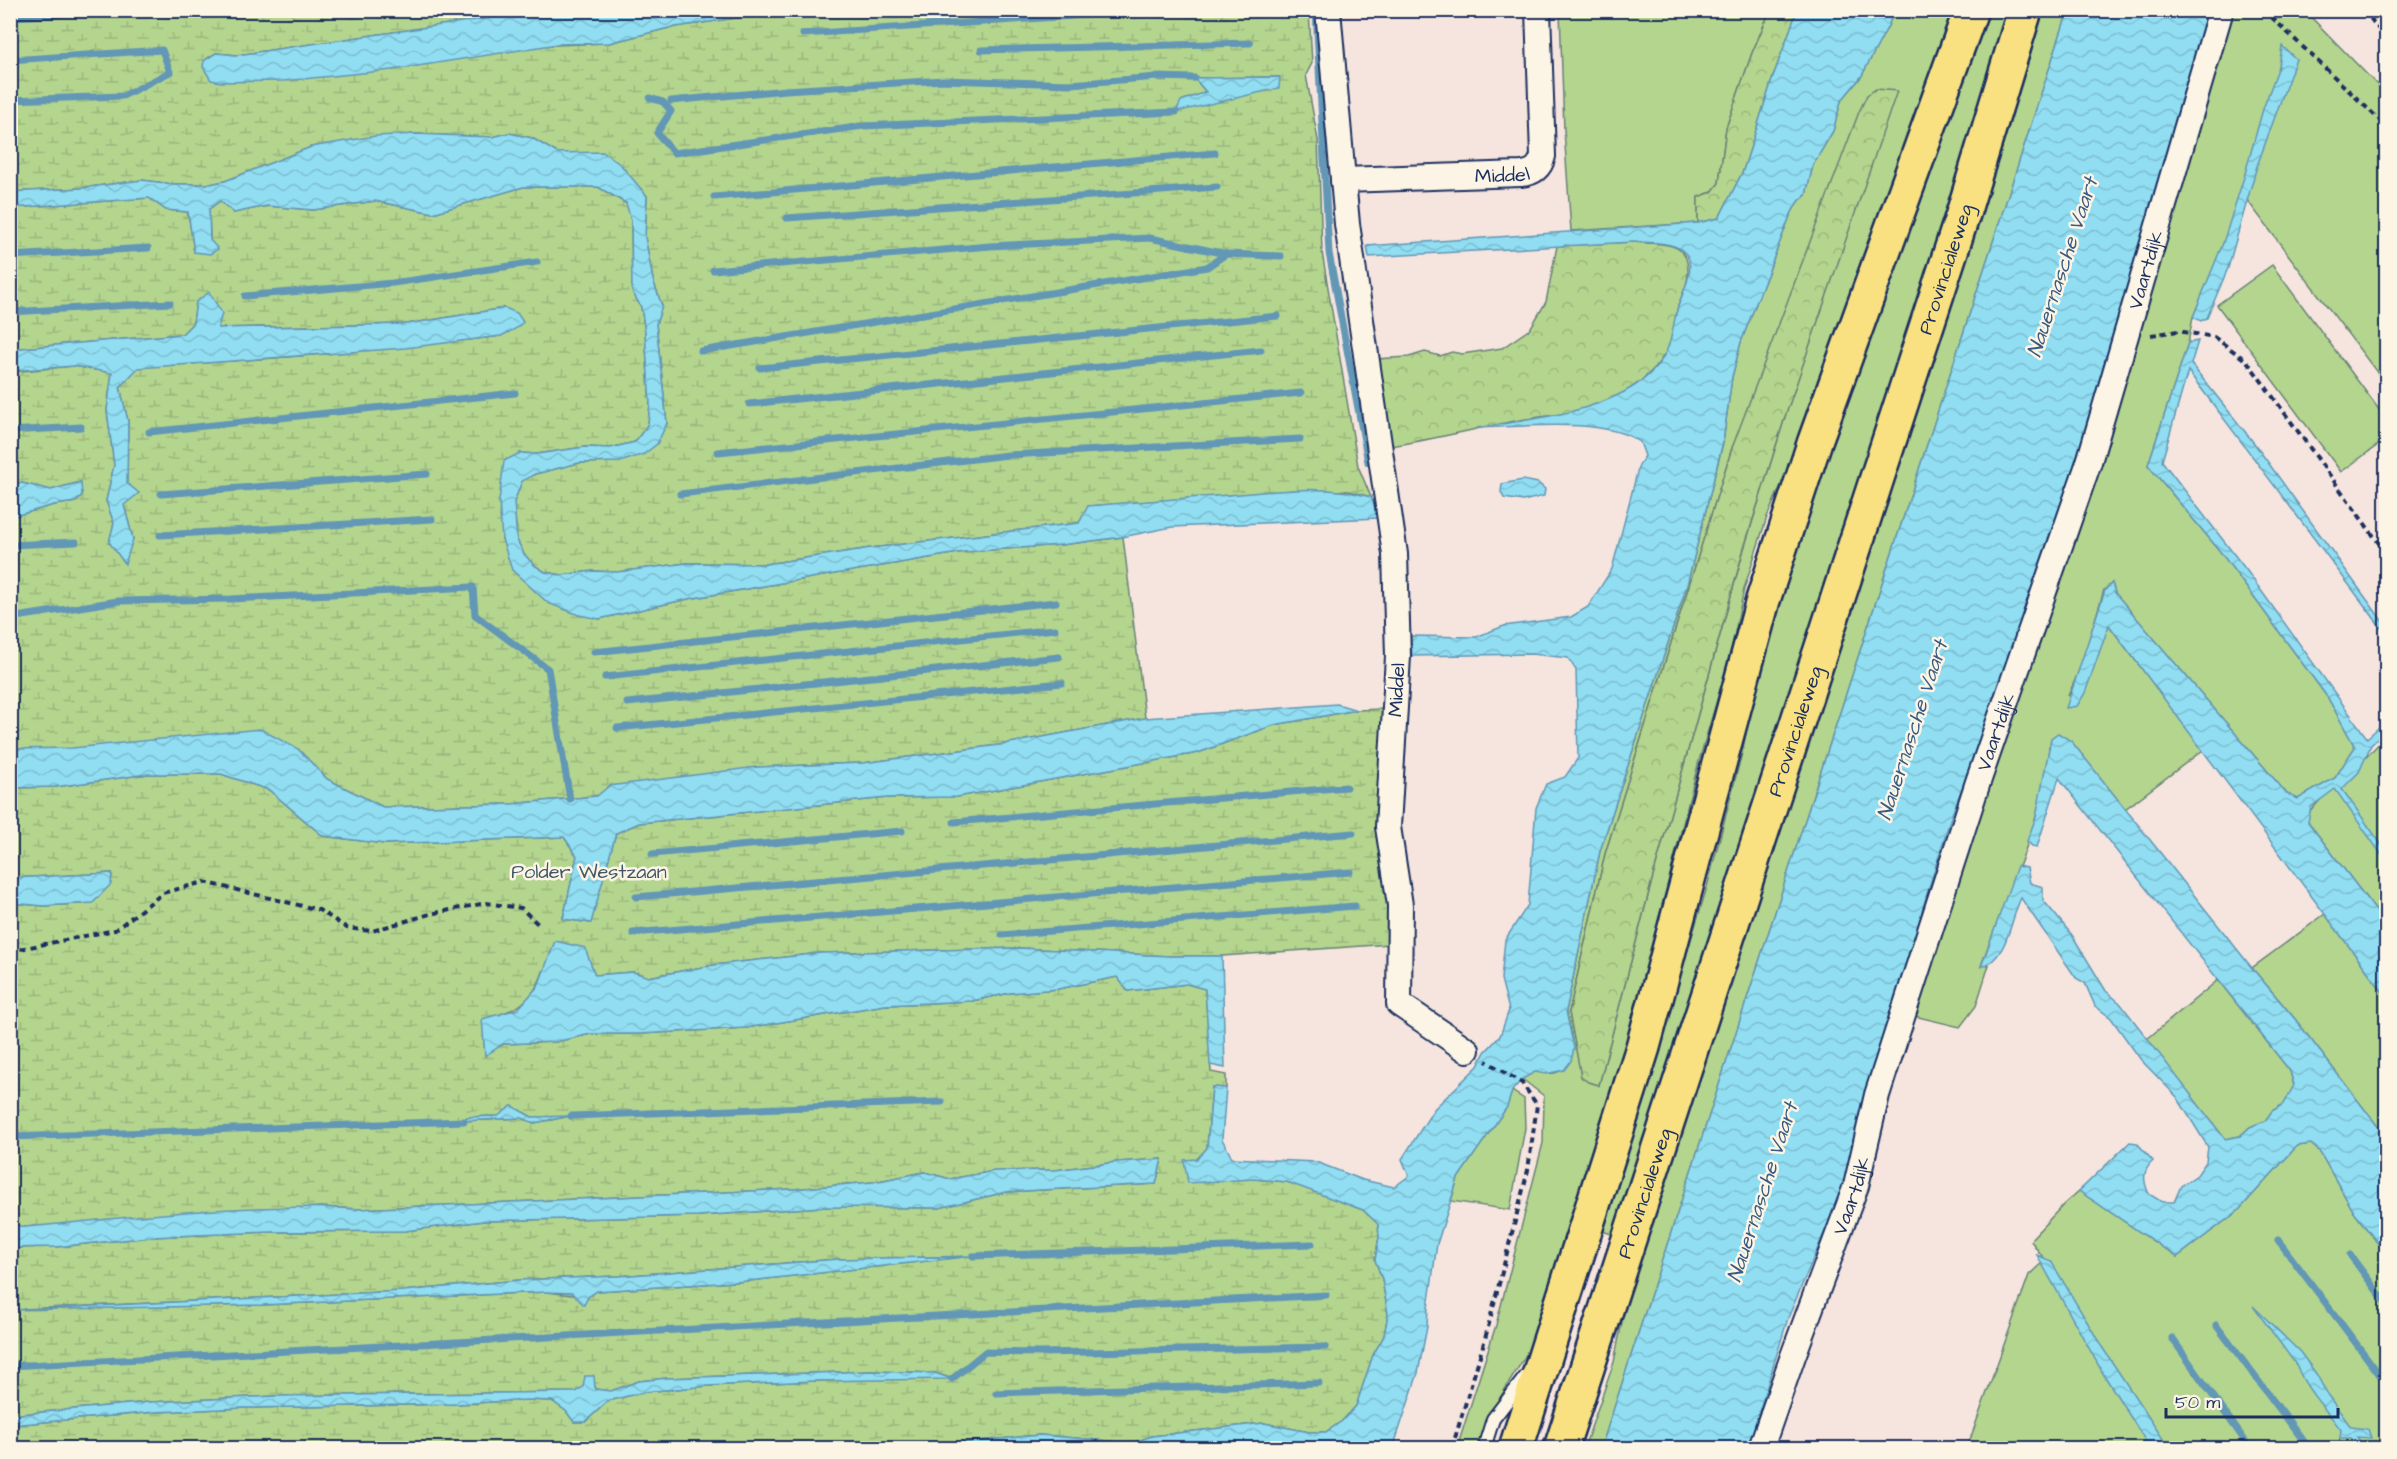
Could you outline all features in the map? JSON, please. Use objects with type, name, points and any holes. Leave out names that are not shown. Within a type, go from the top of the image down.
[{"type":"highway","points":[[1516,1449],[1643,1047],[1763,600],[1819,430],[1971,10]]},
{"type":"highway","name":"Provincialeweg","points":[[1561,1449],[1955,237],[2025,10]]},
{"type":"street","name":"Middel","points":[[1328,10],[1347,224],[1395,554],[1398,656],[1388,827],[1400,905],[1399,1004],[1467,1050]]},
{"type":"street","name":"Middel","points":[[1343,180],[1521,174],[1534,170],[1541,164],[1543,156],[1538,10]]},
{"type":"street","name":"Vaartdijk","points":[[1761,1449],[1856,1186],[1881,1083],[1978,782],[2089,462],[2221,10]]},
{"type":"lane","points":[[1484,1449],[1493,1419],[1548,1348]]},
{"type":"path","points":[[2264,10],[2386,126]]},
{"type":"path","points":[[2364,10],[2381,32]]},
{"type":"path","points":[[2126,339],[2178,331],[2205,335],[2214,337],[2247,361],[2386,553]]},
{"type":"path","points":[[10,951],[115,930],[163,892],[204,882],[319,910],[347,928],[372,931],[430,914],[486,903],[521,908],[540,926]]},
{"type":"path","points":[[1452,1449],[1485,1339],[1528,1170],[1538,1105],[1522,1083],[1467,1050]]},
{"type":"green space","points":[[11,11],[563,11],[540,16],[496,17],[237,55],[216,53],[208,58],[609,43],[669,28],[783,11],[1309,11],[1312,63],[1306,75],[1318,140],[1322,252],[1358,466],[1371,497],[1349,491],[1298,490],[1089,506],[1079,523],[871,548],[766,564],[687,563],[617,572],[593,571],[562,575],[545,572],[534,565],[524,554],[517,540],[514,502],[522,481],[535,474],[579,463],[620,462],[667,423],[656,324],[662,306],[653,280],[645,237],[647,196],[635,182],[575,154],[557,153],[532,138],[509,133],[492,137],[415,134],[311,147],[225,181],[210,184],[172,184],[142,180],[82,188],[11,192]],"holes":[[[1280,77],[1181,101],[1206,92],[1194,78]]]},
{"type":"green space","points":[[1560,11],[1770,11],[1752,53],[1726,128],[1719,183],[1712,192],[1698,197],[1698,223],[1571,231],[1564,130]]},
{"type":"green space","points":[[1770,11],[1797,11],[1743,171],[1719,218],[1698,223],[1698,197],[1712,192],[1719,183],[1726,128],[1752,53]]},
{"type":"green space","points":[[1894,11],[1953,11],[1793,458],[1767,517],[1744,589],[1730,656],[1699,761],[1617,1082],[1576,1218],[1529,1350],[1487,1419],[1478,1448],[1457,1448],[1496,1325],[1543,1143],[1544,1096],[1522,1079],[1535,1072],[1554,1073],[1563,1069],[1571,1056],[1572,1038],[1566,1011],[1600,851],[1687,585],[1723,443],[1732,377],[1741,342],[1790,216],[1797,203],[1806,195],[1813,165],[1833,131],[1841,101],[1861,77]],"holes":[[[1896,91],[1785,417],[1744,549],[1652,880],[1599,1085],[1569,1012],[1605,854],[1732,448]]]},
{"type":"green space","points":[[1986,11],[2013,11],[1615,1235],[1602,1231],[1707,887],[1786,578],[1810,503]]},
{"type":"green space","points":[[2044,11],[2068,11],[1601,1448],[1584,1448],[1614,1362],[1629,1287]]},
{"type":"green space","points":[[2232,11],[2305,11],[2386,94],[2386,382],[2383,386],[2379,375],[2244,196],[2193,317],[2188,343],[2148,465],[2219,550],[2328,698],[2355,747],[2335,778],[2298,799],[2287,794],[2115,593],[2112,583],[2104,590],[2081,666],[2068,696],[2103,642],[2108,624],[2203,750],[2125,809],[2071,741],[2049,746],[2040,802],[2022,858],[1981,966],[1989,965],[1976,1006],[1960,1027],[1914,1016]]},
{"type":"green space","points":[[1876,89],[1897,91],[1785,417],[1744,548],[1652,880],[1599,1085],[1588,1082],[1581,1077],[1569,1012],[1605,854],[1732,448],[1859,112],[1867,95]]},
{"type":"green space","points":[[523,187],[598,187],[627,204],[631,220],[632,291],[641,307],[645,332],[650,404],[648,424],[635,442],[610,448],[585,447],[537,454],[520,453],[502,539],[599,619],[688,599],[964,552],[1061,545],[1123,537],[1145,718],[999,745],[863,763],[757,767],[597,796],[511,804],[383,807],[327,779],[298,749],[11,749],[11,517],[54,505],[76,502],[82,495],[80,482],[51,490],[22,483],[11,484],[11,372],[74,366],[112,373],[107,410],[114,465],[106,501],[114,523],[109,543],[133,539],[124,505],[127,483],[128,421],[120,387],[138,367],[320,354],[501,336],[505,308],[407,324],[217,328],[196,302],[193,323],[182,334],[11,349],[11,208],[149,198],[166,210],[188,212],[194,252],[210,240],[209,209],[220,201],[234,213],[267,206],[313,210],[375,201],[433,213]]},
{"type":"green space","points":[[1633,242],[1674,247],[1686,258],[1688,267],[1687,281],[1667,351],[1639,383],[1614,398],[1588,409],[1524,419],[1390,446],[1375,359],[1409,357],[1425,352],[1440,356],[1452,352],[1462,354],[1502,348],[1530,329],[1546,302],[1557,246]]},
{"type":"green space","points":[[2272,265],[2386,419],[2386,439],[2341,472],[2217,305]]},
{"type":"green space","points":[[1382,709],[1380,814],[1390,910],[1390,944],[1222,956],[1169,956],[1019,948],[821,953],[714,965],[648,977],[633,972],[595,975],[544,969],[540,981],[529,998],[522,1004],[505,1013],[483,1019],[485,1055],[503,1044],[555,1042],[591,1034],[640,1034],[746,1028],[885,1005],[972,1001],[1010,993],[1058,989],[1117,977],[1128,991],[1187,984],[1205,989],[1211,1072],[1226,1075],[1226,1088],[1212,1087],[1207,1148],[1197,1159],[1254,1179],[1287,1182],[1317,1192],[1363,1210],[1378,1224],[1379,1237],[1375,1260],[1382,1279],[1388,1314],[1384,1336],[1373,1355],[1356,1406],[1342,1421],[1326,1432],[1309,1432],[1264,1423],[1152,1436],[1132,1443],[1040,1435],[907,1448],[797,1448],[668,1442],[617,1448],[11,1448],[11,1425],[156,1412],[527,1400],[552,1401],[566,1411],[574,1422],[585,1422],[608,1401],[644,1392],[708,1386],[814,1381],[950,1378],[935,1373],[872,1371],[667,1378],[639,1381],[611,1391],[595,1389],[593,1376],[583,1388],[576,1392],[276,1396],[150,1402],[11,1415],[11,1248],[56,1247],[151,1237],[272,1232],[405,1231],[483,1221],[698,1216],[821,1207],[939,1208],[1006,1192],[1156,1184],[1162,1159],[1055,1170],[995,1171],[950,1179],[925,1172],[873,1182],[793,1189],[359,1209],[321,1207],[25,1227],[11,1224],[10,903],[44,906],[93,903],[112,873],[11,878],[11,788],[55,787],[148,774],[221,774],[269,790],[323,836],[385,844],[564,837],[577,856],[563,919],[590,923],[616,833],[639,823],[887,798],[957,797],[1198,753],[1274,725],[1357,710]],"holes":[[[512,1106],[532,1117],[566,1117],[534,1123],[522,1118],[464,1121],[467,1117],[499,1116]],[[962,1257],[749,1281],[597,1291],[588,1297],[547,1292],[262,1305],[23,1309],[403,1291],[520,1280],[618,1276],[839,1259]]]},
{"type":"green space","points":[[2386,736],[2386,924],[2308,822],[2308,814],[2326,793],[2337,788]]},
{"type":"green space","points":[[2325,914],[2386,996],[2386,1137],[2295,1019],[2252,968]]},
{"type":"green space","points":[[2218,980],[2290,1071],[2294,1086],[2284,1104],[2272,1111],[2265,1121],[2250,1127],[2240,1136],[2225,1139],[2147,1039]]},
{"type":"green space","points":[[1512,1091],[1524,1099],[1525,1128],[1510,1210],[1451,1201],[1458,1178],[1507,1107]]},
{"type":"green space","points":[[2311,1144],[2319,1151],[2354,1212],[2386,1254],[2386,1448],[1967,1448],[2029,1275],[2045,1260],[2031,1241],[2032,1238],[2064,1204],[2079,1191],[2177,1257],[2238,1211],[2297,1146]]},
{"type":"water","points":[[563,11],[783,11],[669,28],[609,43],[558,44],[392,70],[283,81],[221,82],[211,80],[203,67],[204,61],[216,53],[237,55],[496,17],[540,16]]},
{"type":"water","points":[[1797,11],[1894,11],[1861,77],[1841,101],[1833,131],[1813,165],[1806,195],[1797,203],[1790,216],[1741,342],[1732,377],[1723,442],[1687,585],[1600,851],[1566,1011],[1574,1048],[1571,1061],[1564,1070],[1546,1074],[1535,1072],[1522,1079],[1512,1091],[1507,1107],[1458,1178],[1437,1244],[1427,1327],[1418,1373],[1393,1448],[907,1448],[1040,1435],[1132,1443],[1152,1436],[1264,1423],[1309,1432],[1326,1432],[1342,1421],[1356,1406],[1373,1355],[1384,1336],[1388,1314],[1382,1279],[1375,1260],[1379,1237],[1378,1224],[1363,1210],[1287,1182],[1254,1179],[1188,1183],[1184,1160],[1197,1159],[1207,1148],[1212,1087],[1226,1088],[1222,1139],[1232,1158],[1316,1162],[1363,1180],[1394,1187],[1409,1176],[1402,1159],[1434,1109],[1478,1066],[1485,1052],[1500,1036],[1509,1010],[1501,979],[1505,940],[1528,905],[1536,808],[1546,784],[1565,777],[1578,758],[1576,670],[1568,658],[1532,654],[1412,656],[1411,636],[1476,637],[1504,626],[1571,617],[1588,607],[1612,569],[1639,465],[1645,456],[1640,442],[1625,434],[1584,426],[1539,425],[1477,428],[1571,412],[1607,400],[1640,382],[1666,353],[1690,271],[1688,257],[1683,251],[1659,243],[1633,242],[1369,257],[1367,246],[1698,223],[1719,218],[1743,171]]},
{"type":"water","name":"Nauernasche Vaart","points":[[2068,11],[2212,11],[2100,389],[1981,738],[1951,817],[1846,1182],[1788,1318],[1748,1448],[1601,1448]]},
{"type":"water","points":[[2282,46],[2296,59],[2257,166],[2228,268],[2207,318],[2201,321],[2193,317],[2223,243],[2263,109],[2279,66]]},
{"type":"water","points":[[1280,77],[1279,88],[1176,112],[1181,101],[1206,92],[1194,78]]},
{"type":"water","points":[[509,133],[532,138],[557,153],[603,152],[621,165],[647,196],[645,237],[653,280],[662,306],[656,324],[667,423],[657,444],[644,454],[620,462],[579,463],[535,474],[522,481],[514,502],[517,540],[524,554],[534,565],[545,572],[562,575],[593,571],[617,572],[687,563],[766,564],[871,548],[1079,523],[1088,506],[1283,490],[1336,491],[1371,497],[1379,518],[1172,527],[1122,537],[1061,545],[964,552],[688,599],[599,619],[579,615],[548,603],[512,570],[502,539],[499,501],[504,461],[520,453],[537,454],[585,447],[610,448],[635,442],[648,424],[650,404],[645,332],[641,307],[632,291],[631,220],[626,203],[598,187],[523,187],[433,213],[375,201],[313,210],[267,206],[234,213],[220,201],[209,209],[210,240],[218,249],[210,254],[194,252],[188,212],[166,210],[149,198],[11,208],[11,192],[82,188],[142,180],[172,184],[210,184],[225,181],[311,147],[375,136],[415,134],[492,137]]},
{"type":"water","points":[[209,292],[222,313],[218,328],[407,324],[505,308],[517,313],[523,322],[517,328],[501,336],[405,348],[138,368],[120,387],[128,421],[127,483],[139,493],[124,505],[133,539],[125,564],[109,542],[114,523],[106,501],[114,465],[107,410],[112,373],[74,366],[11,371],[11,349],[182,334],[193,323],[196,302]]},
{"type":"water","points":[[2198,341],[2191,364],[2254,443],[2386,626],[2386,634],[2188,371],[2162,461],[2247,571],[2367,738],[2386,721],[2386,731],[2371,745],[2359,772],[2342,789],[2386,851],[2386,861],[2335,789],[2311,807],[2308,822],[2386,924],[2386,996],[2109,625],[2085,693],[2077,706],[2066,708],[2105,590],[2112,583],[2115,593],[2287,794],[2298,799],[2335,778],[2355,747],[2328,698],[2219,550],[2148,465],[2188,343]]},
{"type":"water","points":[[1523,480],[1538,483],[1545,489],[1544,496],[1523,501],[1504,498],[1501,492],[1502,484]]},
{"type":"water","points":[[81,482],[82,495],[76,502],[54,505],[11,517],[11,484],[22,483],[51,490]]},
{"type":"water","points":[[1337,704],[1357,710],[1274,725],[1198,753],[957,797],[887,798],[639,823],[616,833],[591,923],[563,919],[577,856],[564,837],[385,844],[323,836],[269,790],[221,774],[148,774],[55,787],[11,788],[11,749],[72,748],[260,729],[298,749],[327,779],[383,807],[511,804],[597,796],[609,786],[757,767],[863,763],[999,745],[1145,718]]},
{"type":"water","points":[[2058,733],[2071,741],[2295,1019],[2386,1137],[2386,1254],[2354,1212],[2319,1151],[2311,1144],[2297,1146],[2238,1211],[2177,1257],[2079,1191],[2130,1142],[2137,1143],[2153,1161],[2145,1176],[2149,1194],[2162,1202],[2174,1202],[2181,1186],[2197,1175],[2206,1162],[2208,1147],[2177,1097],[2141,1060],[2111,1018],[2095,1006],[2085,983],[2076,978],[2021,898],[2003,947],[1990,963],[1981,967],[2017,866],[2027,868],[2030,883],[2043,887],[2043,900],[2072,935],[2106,991],[2120,1003],[2225,1139],[2240,1136],[2250,1127],[2265,1121],[2272,1111],[2284,1104],[2294,1085],[2290,1071],[2059,778],[2037,847],[2027,841],[2036,817],[2051,738]]},
{"type":"water","points":[[112,873],[111,884],[93,903],[44,906],[11,903],[11,878]]},
{"type":"water","points":[[555,941],[585,948],[595,975],[633,972],[649,977],[714,965],[821,953],[1019,948],[1169,956],[1222,956],[1225,1068],[1210,1065],[1205,989],[1187,984],[1128,991],[1117,977],[1058,989],[1010,993],[972,1001],[885,1005],[746,1028],[640,1034],[591,1034],[555,1042],[503,1044],[485,1056],[482,1019],[518,1009],[538,986]]},
{"type":"water","points":[[512,1106],[532,1117],[571,1116],[534,1123],[522,1118],[463,1121],[467,1117],[498,1116]]},
{"type":"water","points":[[1162,1159],[1156,1184],[1006,1192],[939,1208],[821,1207],[698,1216],[483,1221],[405,1231],[272,1232],[151,1237],[56,1247],[11,1248],[11,1224],[25,1227],[150,1215],[276,1207],[359,1209],[793,1189],[873,1182],[925,1172],[950,1179],[995,1171],[1055,1170]]},
{"type":"water","points":[[2037,1255],[2051,1261],[2102,1347],[2169,1448],[2150,1448],[2104,1375]]},
{"type":"water","points":[[973,1256],[749,1281],[597,1291],[588,1297],[584,1305],[572,1293],[547,1292],[262,1305],[11,1310],[403,1291],[520,1280],[618,1276],[839,1259]]},
{"type":"water","points":[[2253,1306],[2300,1352],[2351,1427],[2368,1429],[2371,1438],[2357,1437],[2365,1448],[2351,1438],[2340,1438],[2341,1430],[2311,1392],[2297,1366]]},
{"type":"water","points":[[872,1371],[935,1373],[952,1379],[814,1381],[708,1386],[644,1392],[608,1401],[585,1422],[574,1422],[566,1411],[552,1401],[527,1400],[156,1412],[11,1425],[11,1415],[150,1402],[276,1396],[576,1392],[583,1387],[585,1376],[594,1376],[595,1389],[611,1391],[639,1381],[667,1378]]},
{"type":"water","points":[[668,1442],[797,1448],[617,1448]]},
{"type":"waterway","points":[[10,17],[134,10]]},
{"type":"waterway","points":[[803,34],[1163,10]]},
{"type":"waterway","points":[[1316,12],[1329,253],[1368,462]]},
{"type":"waterway","points":[[981,50],[1250,43]]},
{"type":"waterway","points":[[10,60],[162,50],[170,72],[123,96],[10,100]]},
{"type":"waterway","points":[[671,101],[786,90],[944,80],[1071,84],[1157,77],[1194,78]]},
{"type":"waterway","points":[[650,98],[663,102],[671,111],[657,133],[674,153],[863,126],[1176,112]]},
{"type":"waterway","points":[[714,197],[1215,153]]},
{"type":"waterway","points":[[787,218],[1217,187]]},
{"type":"waterway","points":[[701,351],[1207,267],[1226,254],[1150,238],[990,246],[713,270]]},
{"type":"waterway","points":[[10,256],[148,248]]},
{"type":"waterway","points":[[1226,254],[1281,256]]},
{"type":"waterway","points":[[245,296],[393,283],[537,262]]},
{"type":"waterway","points":[[10,312],[170,303]]},
{"type":"waterway","points":[[760,368],[1278,316]]},
{"type":"waterway","points":[[749,404],[1261,350]]},
{"type":"waterway","points":[[149,432],[515,393]]},
{"type":"waterway","points":[[718,452],[1301,393]]},
{"type":"waterway","points":[[10,431],[81,427]]},
{"type":"waterway","points":[[680,494],[1008,455],[1300,439]]},
{"type":"waterway","points":[[161,494],[427,474]]},
{"type":"waterway","points":[[160,535],[432,519]]},
{"type":"waterway","points":[[10,545],[76,542]]},
{"type":"waterway","points":[[10,618],[118,601],[231,599],[473,587],[475,615],[548,669],[570,799]]},
{"type":"waterway","points":[[594,652],[1056,602]]},
{"type":"waterway","points":[[605,677],[1055,629]]},
{"type":"waterway","points":[[627,703],[1059,657]]},
{"type":"waterway","points":[[617,728],[1062,683]]},
{"type":"waterway","points":[[954,822],[1346,787]]},
{"type":"waterway","points":[[652,854],[902,831]]},
{"type":"waterway","points":[[636,897],[1353,833]]},
{"type":"waterway","points":[[633,933],[1350,872]]},
{"type":"waterway","points":[[1002,935],[1355,906]]},
{"type":"waterway","points":[[571,1116],[942,1102]]},
{"type":"waterway","points":[[10,1137],[464,1121]]},
{"type":"waterway","points":[[2278,1240],[2386,1383]]},
{"type":"waterway","points":[[973,1256],[1312,1244]]},
{"type":"waterway","points":[[2350,1255],[2386,1303]]},
{"type":"waterway","points":[[10,1366],[1326,1295]]},
{"type":"waterway","points":[[2216,1325],[2309,1448]]},
{"type":"waterway","points":[[2172,1338],[2250,1448]]},
{"type":"waterway","points":[[952,1379],[985,1352],[1040,1353],[1325,1347]]},
{"type":"waterway","points":[[996,1393],[1319,1383]]},
{"type":"park label","name":"Polder Westzaan","points":[[589,871]]}]
